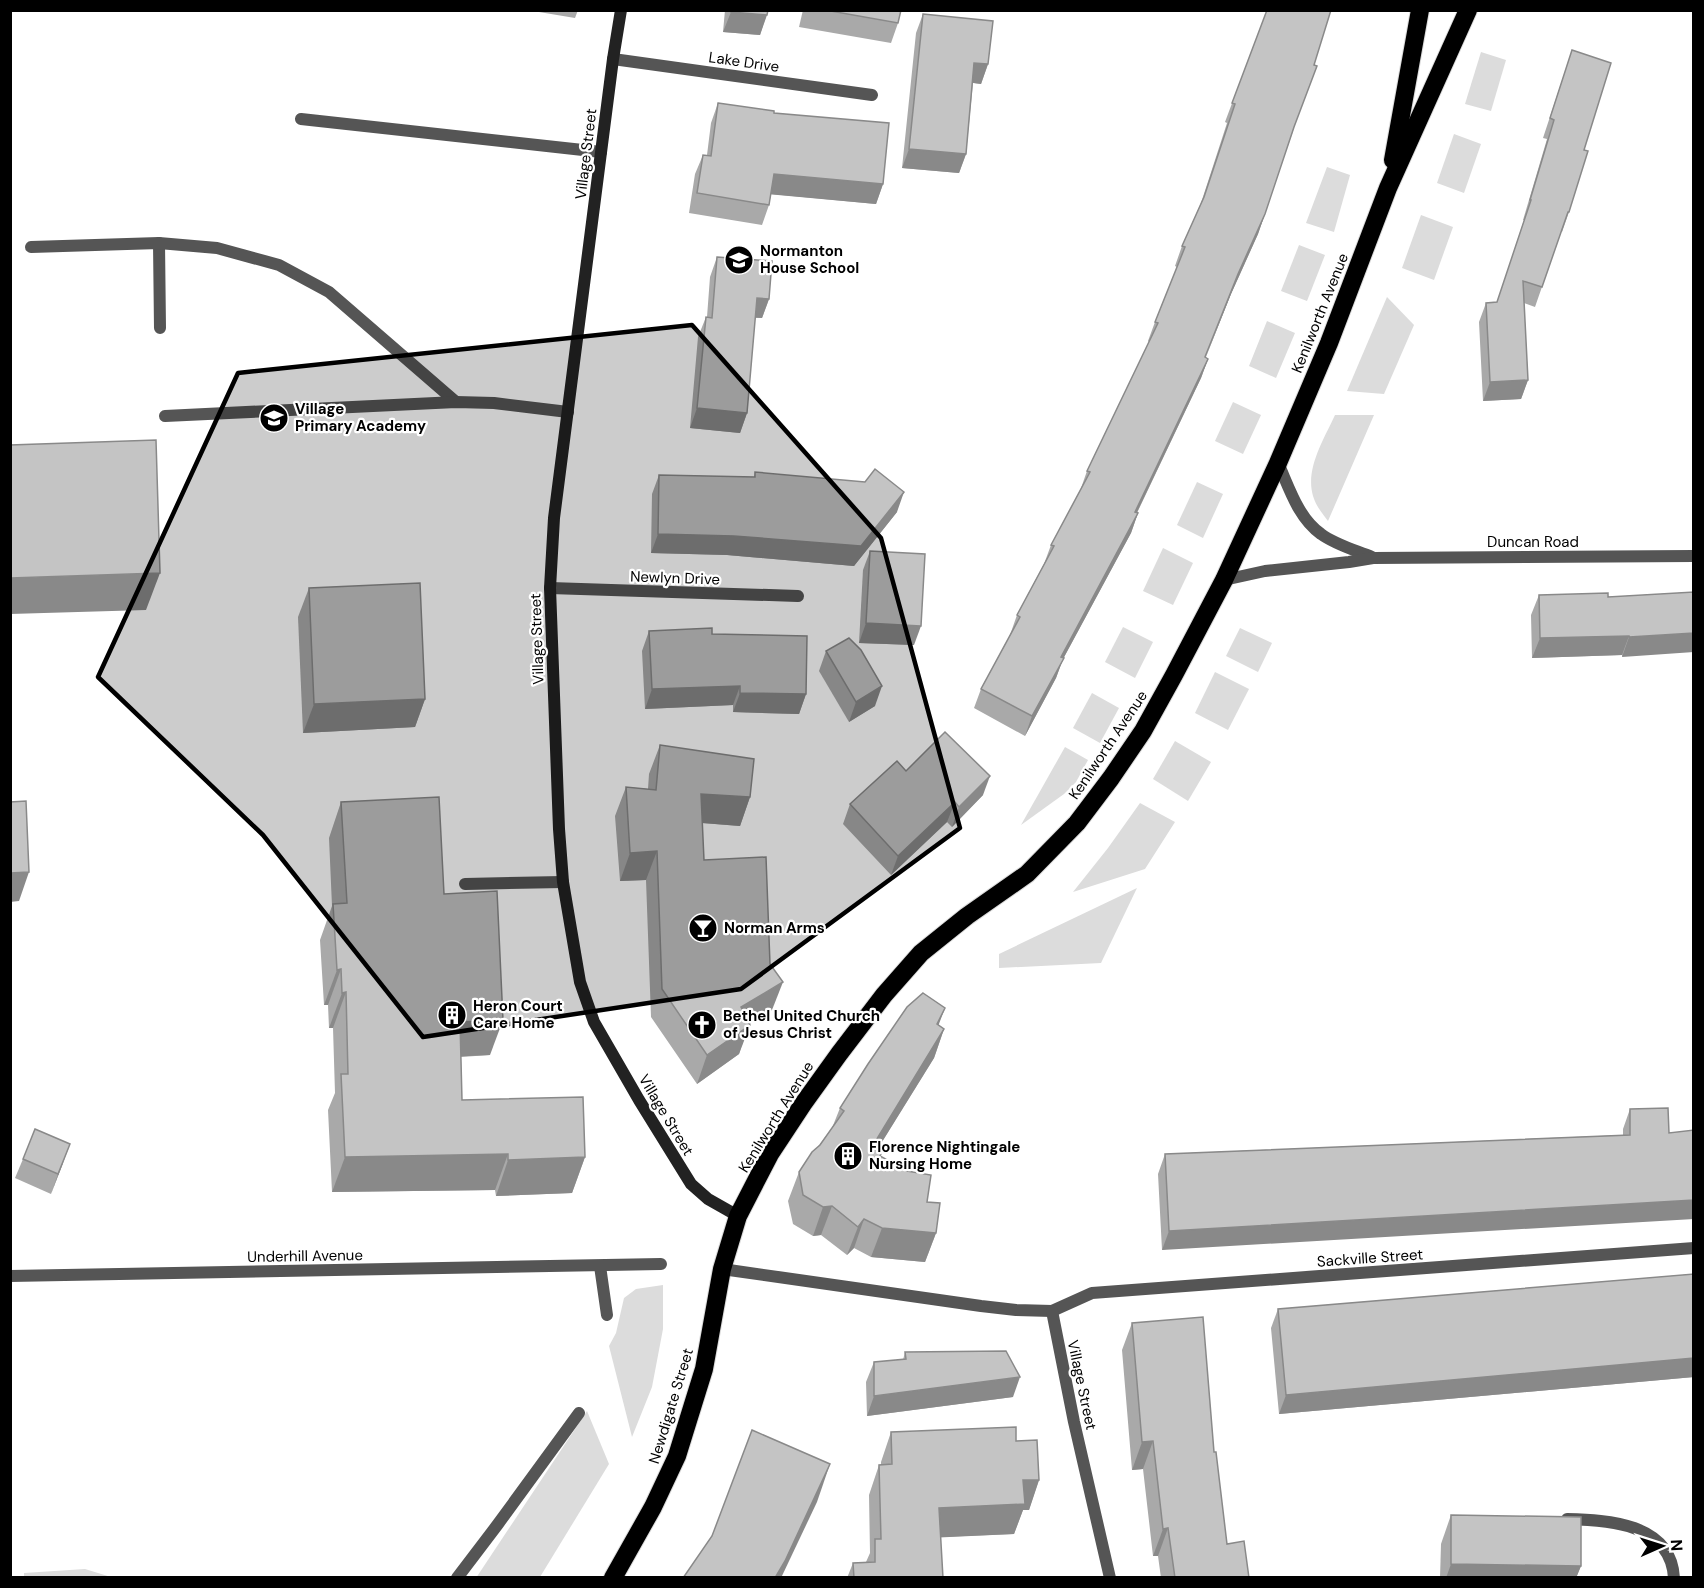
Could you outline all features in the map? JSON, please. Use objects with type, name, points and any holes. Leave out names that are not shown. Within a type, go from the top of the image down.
[{"type":"highway","name":"Kenilworth Avenue","points":[[1388,188],[1420,10]]},
{"type":"highway","name":"Kenilworth Avenue","points":[[722,1269],[738,1216],[770,1154],[839,1054],[884,996],[921,953],[967,916],[1027,874],[1077,823],[1112,778],[1148,722],[1224,580],[1278,463],[1329,343],[1388,188],[1468,10]]},
{"type":"highway","name":"Newdigate Street","points":[[613,1578],[653,1507],[677,1456],[704,1369],[722,1269]]},
{"type":"street","name":"Village Street","points":[[621,10],[554,518],[550,588],[563,882],[580,982],[594,1022],[691,1184],[708,1199],[738,1216]]},
{"type":"street","name":"Lake Drive","points":[[613,59],[872,95]]},
{"type":"street","points":[[301,119],[601,153]]},
{"type":"street","points":[[31,247],[159,243],[217,248],[279,265],[329,292],[456,402]]},
{"type":"street","points":[[159,243],[160,328]]},
{"type":"street","points":[[165,416],[456,402],[494,403],[568,412]]},
{"type":"street","name":"Duncan Road","points":[[1278,463],[1306,520],[1320,534],[1373,558]]},
{"type":"street","name":"Duncan Road","points":[[1224,580],[1265,571],[1373,558],[1694,556]]},
{"type":"street","name":"Newlyn Drive","points":[[550,588],[798,596]]},
{"type":"street","points":[[465,884],[563,882]]},
{"type":"street","name":"Sackville Street","points":[[1052,1311],[1092,1293],[1694,1248]]},
{"type":"street","name":"Underhill Avenue","points":[[10,1276],[661,1264]]},
{"type":"street","points":[[600,1266],[607,1315]]},
{"type":"street","points":[[722,1269],[981,1306],[1052,1311]]},
{"type":"street","name":"Village Street","points":[[1052,1311],[1074,1422],[1110,1578]]},
{"type":"street","points":[[456,1578],[579,1413]]},
{"type":"street","points":[[1552,1519],[1598,1520],[1625,1524],[1639,1529],[1656,1539],[1667,1553],[1674,1578]]},
{"type":"highlighted area","points":[[692,325],[881,538],[960,828],[741,989],[423,1037],[263,835],[98,677],[238,373]]},
{"type":"shaded area","points":[[1481,52],[1506,60],[1491,111],[1465,104]]},
{"type":"shaded area","points":[[1454,134],[1481,144],[1464,193],[1437,183]]},
{"type":"shaded area","points":[[1327,167],[1350,175],[1334,232],[1306,223]]},
{"type":"shaded area","points":[[1421,215],[1453,227],[1434,280],[1402,268]]},
{"type":"shaded area","points":[[1299,245],[1325,255],[1307,301],[1281,291]]},
{"type":"shaded area","points":[[1387,297],[1414,325],[1384,394],[1347,391]]},
{"type":"shaded area","points":[[1267,321],[1295,333],[1276,378],[1249,366]]},
{"type":"shaded area","points":[[1233,402],[1261,415],[1243,454],[1215,441]]},
{"type":"shaded area","points":[[1335,415],[1374,415],[1328,521],[1314,500],[1311,486],[1317,454]]},
{"type":"shaded area","points":[[1197,482],[1223,494],[1203,538],[1177,525]]},
{"type":"shaded area","points":[[1163,548],[1193,563],[1173,605],[1143,591]]},
{"type":"shaded area","points":[[1123,627],[1153,642],[1135,678],[1105,662]]},
{"type":"shaded area","points":[[1240,628],[1272,643],[1258,672],[1226,656]]},
{"type":"shaded area","points":[[1215,672],[1249,689],[1228,730],[1195,713]]},
{"type":"shaded area","points":[[1092,693],[1119,708],[1100,743],[1073,728]]},
{"type":"shaded area","points":[[1175,741],[1211,762],[1188,801],[1153,779]]},
{"type":"shaded area","points":[[1065,747],[1088,760],[1076,782],[1064,794],[1021,825]]},
{"type":"shaded area","points":[[1140,803],[1175,822],[1145,869],[1073,892],[1108,848]]},
{"type":"shaded area","points":[[1137,888],[1101,963],[999,968],[999,954]]},
{"type":"shaded area","points":[[663,1285],[663,1329],[652,1387],[632,1437],[609,1346],[616,1333],[624,1298],[636,1289]]},
{"type":"shaded area","points":[[587,1411],[609,1464],[540,1577],[476,1578]]},
{"type":"shaded area","points":[[85,1569],[111,1577],[24,1577],[24,1573]]},
{"type":"building","points":[[731,10],[768,10],[767,15],[731,12]]},
{"type":"building","points":[[825,10],[901,10],[898,23]]},
{"type":"building","points":[[1267,10],[1331,10],[1314,65],[1317,66],[1265,214],[1205,357],[1208,359],[1135,512],[1138,513],[1032,716],[981,689],[1020,617],[1017,615],[1090,472],[1087,471],[1158,323],[1155,322],[1185,247],[1182,246],[1204,197],[1235,104],[1232,103]]},
{"type":"building","points":[[923,14],[993,21],[988,64],[974,63],[966,154],[909,149]]},
{"type":"building","points":[[1572,50],[1611,63],[1584,150],[1588,151],[1542,287],[1523,281],[1528,380],[1490,382],[1486,303],[1497,302],[1531,200],[1554,120],[1550,118]]},
{"type":"building","points":[[718,103],[774,111],[774,113],[889,123],[883,184],[774,174],[769,205],[697,193],[703,155],[711,156]]},
{"type":"building","points":[[717,257],[772,261],[769,299],[757,298],[747,413],[697,408],[706,317],[712,318]]},
{"type":"building","points":[[156,440],[160,573],[10,578],[10,445]]},
{"type":"building","points":[[875,469],[904,492],[861,546],[734,536],[658,534],[659,475],[755,477],[755,472],[865,482]]},
{"type":"building","points":[[870,551],[925,554],[921,626],[866,623]]},
{"type":"building","points":[[420,583],[425,699],[314,704],[309,588]]},
{"type":"building","points":[[1694,592],[1694,633],[1629,637],[1540,638],[1539,595],[1608,593],[1608,597]]},
{"type":"building","points":[[712,628],[712,634],[807,636],[806,694],[740,693],[740,686],[652,689],[649,631]]},
{"type":"building","points":[[849,638],[861,650],[882,686],[856,702],[826,651]]},
{"type":"building","points":[[945,732],[990,776],[959,807],[955,802],[898,856],[850,804],[897,761],[906,771]]},
{"type":"building","points":[[660,745],[754,759],[750,797],[701,794],[704,860],[766,857],[770,964],[783,982],[741,1007],[750,1025],[707,1055],[662,989],[657,851],[630,853],[626,787],[656,790]]},
{"type":"building","name":"Heron Court Care Home","points":[[439,797],[444,894],[497,891],[503,1020],[460,1022],[462,1100],[583,1097],[585,1157],[508,1160],[508,1154],[345,1157],[341,1074],[348,1074],[346,992],[342,993],[341,969],[337,970],[333,904],[347,903],[341,802]]},
{"type":"building","points":[[26,801],[29,872],[10,873],[10,802]]},
{"type":"building","name":"Florence Nightingale Nursing Home","points":[[923,993],[945,1008],[937,1024],[944,1029],[875,1142],[884,1147],[880,1156],[907,1171],[931,1175],[927,1202],[940,1203],[936,1233],[882,1228],[864,1219],[858,1227],[832,1206],[823,1207],[803,1195],[799,1172],[844,1111],[840,1108],[907,1007]]},
{"type":"building","points":[[1668,1108],[1669,1133],[1694,1130],[1694,1200],[1169,1231],[1165,1154],[1630,1135],[1630,1109]]},
{"type":"building","points":[[35,1129],[70,1144],[58,1174],[23,1159]]},
{"type":"building","points":[[1694,1274],[1694,1358],[1286,1395],[1278,1309]]},
{"type":"building","points":[[1203,1317],[1214,1452],[1216,1452],[1227,1544],[1244,1541],[1249,1578],[1175,1578],[1168,1528],[1163,1529],[1153,1441],[1142,1442],[1132,1323]]},
{"type":"building","points":[[1006,1351],[1020,1377],[874,1396],[874,1362],[906,1359],[905,1352]]},
{"type":"building","points":[[1016,1427],[1016,1441],[1037,1440],[1039,1480],[1023,1480],[1025,1504],[939,1508],[943,1578],[854,1578],[853,1563],[875,1562],[875,1539],[881,1539],[879,1465],[892,1464],[891,1432]]},
{"type":"building","points":[[752,1430],[830,1464],[785,1561],[775,1578],[683,1578],[712,1536]]},
{"type":"building","points":[[1451,1515],[1581,1517],[1581,1566],[1451,1564]]},
{"type":"place","name":"Normanton House School","points":[[739,260]]},
{"type":"place","name":"Village Primary Academy","points":[[274,418]]},
{"type":"place","name":"Norman Arms","points":[[703,928]]},
{"type":"place","name":"Heron Court Care Home","points":[[452,1015]]},
{"type":"place","name":"Bethel United Church of Jesus Christ","points":[[702,1025]]},
{"type":"place","name":"Florence Nightingale Nursing Home","points":[[848,1156]]}]
